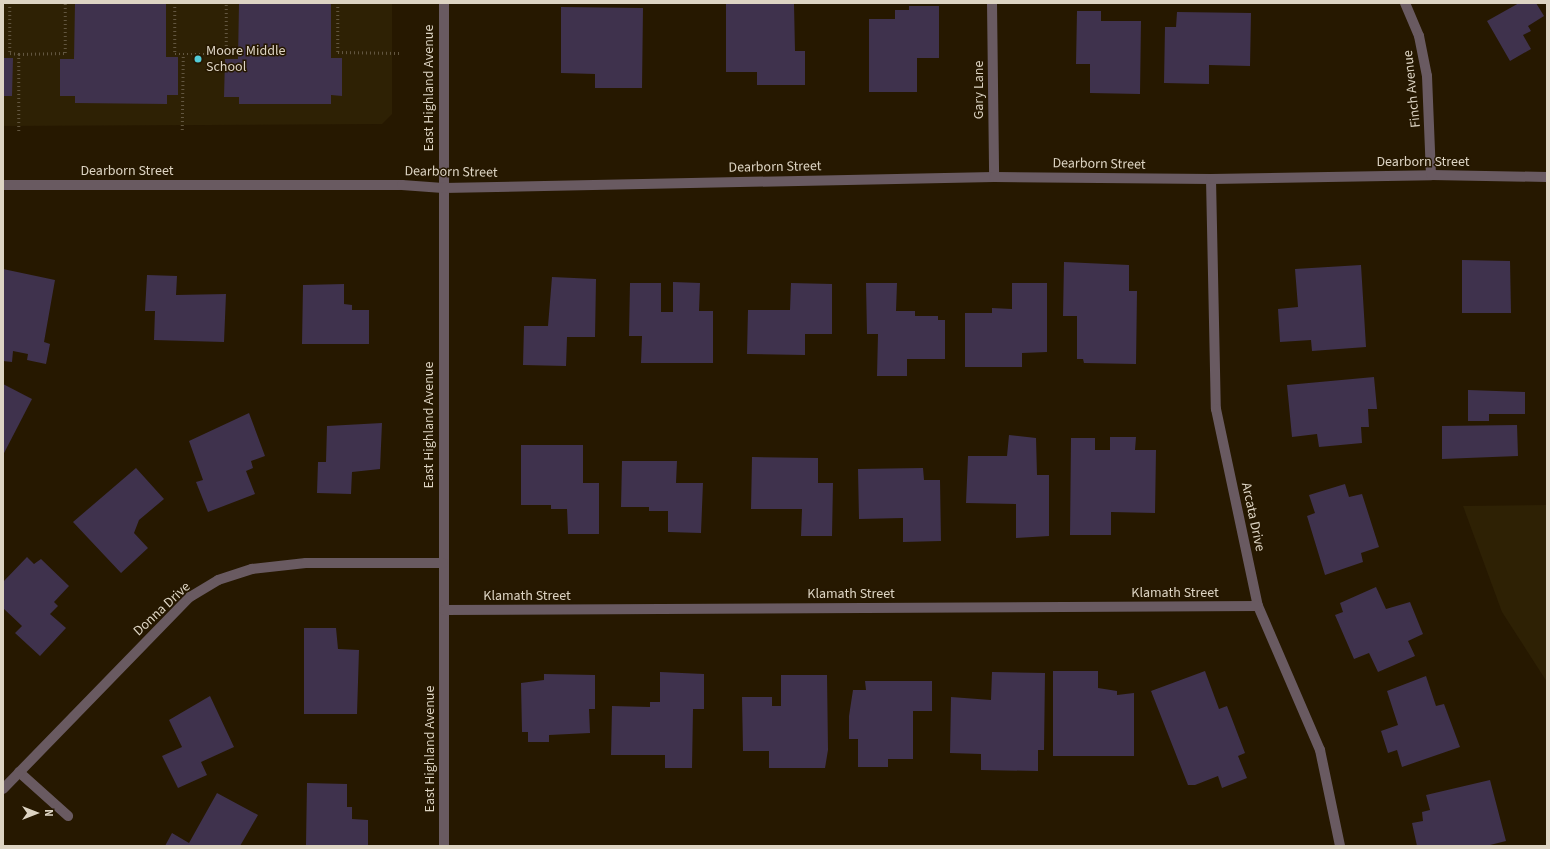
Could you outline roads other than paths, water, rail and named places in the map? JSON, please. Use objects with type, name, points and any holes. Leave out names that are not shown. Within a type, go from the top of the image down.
[{"type":"street","name":"East Highland Avenue","points":[[444,3],[444,846]]},
{"type":"street","name":"Gary Lane","points":[[992,3],[994,177]]},
{"type":"street","name":"Finch Avenue","points":[[1405,3],[1419,36],[1427,76],[1431,175]]},
{"type":"street","name":"Dearborn Street","points":[[3,185],[402,185],[443,188],[994,177],[1211,179],[1431,175],[1547,177]]},
{"type":"street","name":"Arcata Drive","points":[[1211,179],[1216,409],[1258,606],[1320,750],[1340,846]]},
{"type":"street","name":"Donna Drive","points":[[3,789],[190,597],[218,580],[252,569],[306,562],[443,563]]},
{"type":"street","name":"Klamath Street","points":[[444,610],[1258,606]]},
{"type":"street","points":[[20,772],[68,816]]},
{"type":"place","name":"Moore Middle School","points":[[198,59]]}]
